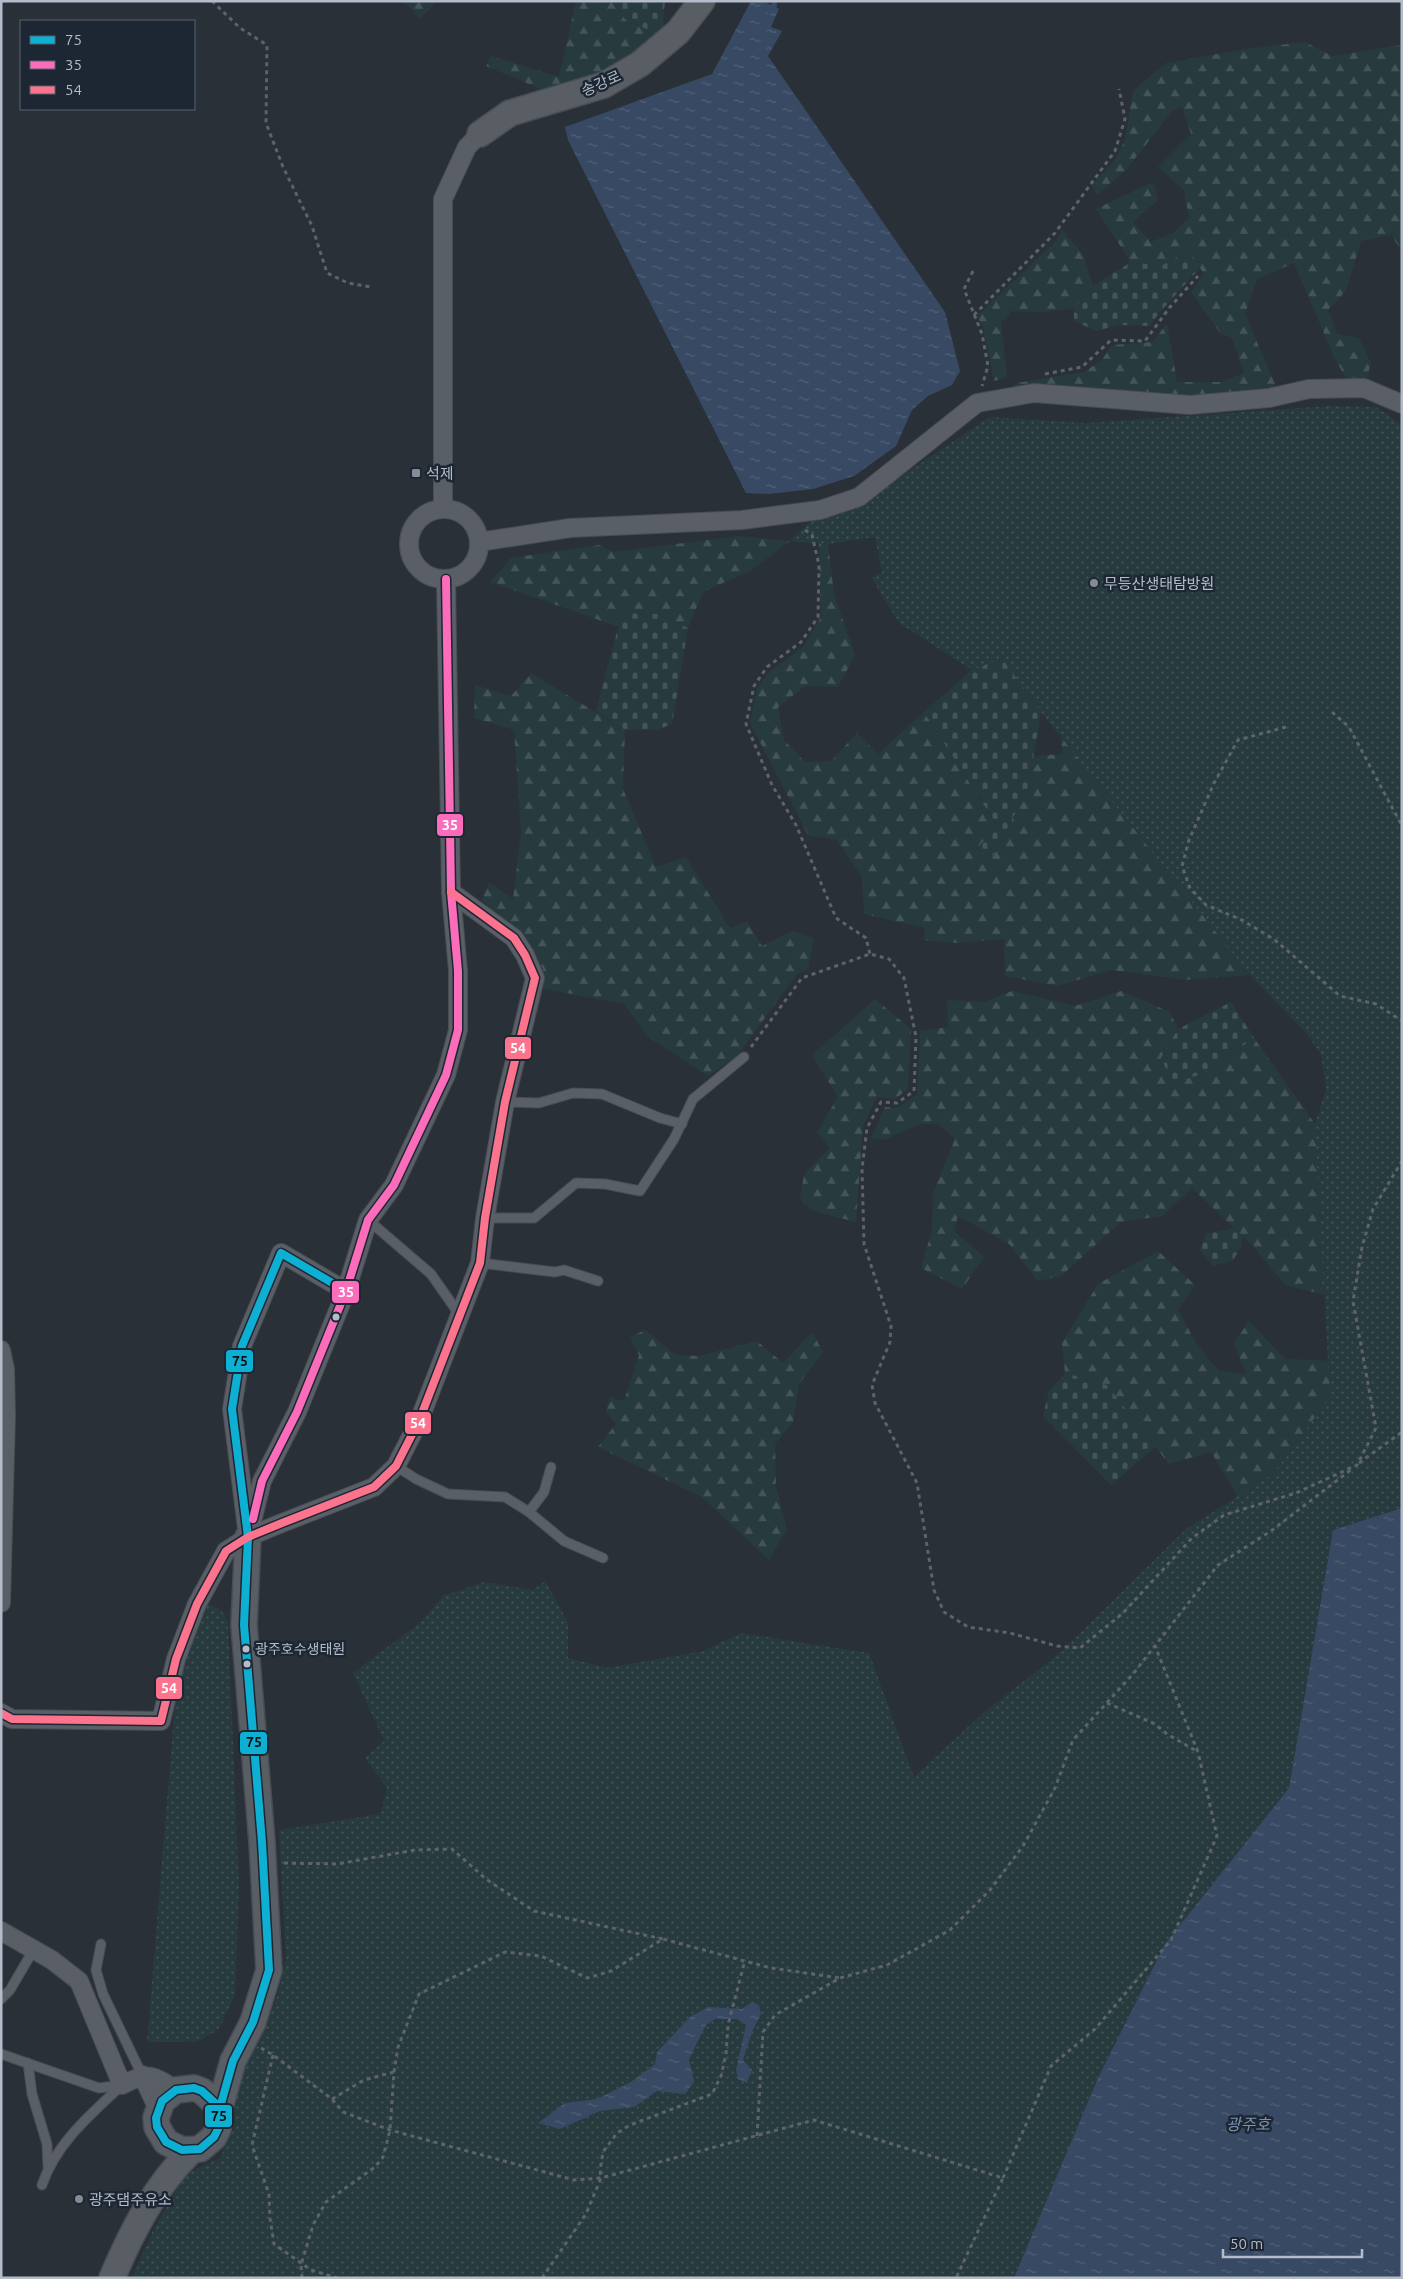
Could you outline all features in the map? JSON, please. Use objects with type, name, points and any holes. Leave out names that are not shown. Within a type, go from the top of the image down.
[{"type":"main road","name":"송강로","points":[[480,134],[510,113],[604,85],[640,64],[678,32],[702,1]]},
{"type":"main road","points":[[160,2135],[173,2148],[191,2151],[200,2149],[214,2137],[218,2129],[219,2111],[239,2051],[262,1998],[270,1970],[264,1863],[244,1625],[248,1537]]},
{"type":"main road","points":[[158,2190],[162,2160],[160,2135],[157,2127],[158,2109],[162,2101],[218,2075],[239,2051]]},
{"type":"main road","points":[[185,2089],[210,2096],[219,2111]]},
{"type":"main road","points":[[112,2278],[123,2253],[158,2190],[172,2169],[191,2151]]},
{"type":"street","points":[[443,509],[444,199],[467,148],[480,134]]},
{"type":"street","points":[[479,542],[570,528],[637,526],[784,516],[820,510],[859,498],[977,403],[1034,393],[1190,405],[1269,398],[1309,389],[1364,388],[1402,404]]},
{"type":"street","points":[[450,509],[461,513],[470,520],[476,530],[479,542],[478,553],[474,563],[461,574],[446,579],[434,578],[423,572],[415,564],[410,553],[409,542],[411,530],[418,520],[427,513],[450,509]]},
{"type":"street","points":[[248,1537],[262,1481],[297,1412],[346,1291],[368,1220],[394,1185],[446,1076],[458,1030],[458,971],[451,892],[446,579]]},
{"type":"street","points":[[1,1714],[12,1719],[161,1721],[176,1659],[197,1604],[226,1551],[248,1537],[374,1487],[396,1466],[419,1421],[480,1263],[485,1218],[505,1102],[535,978],[525,955],[514,938],[451,892]]},
{"type":"street","points":[[248,1537],[232,1409],[242,1346],[281,1253],[346,1291]]},
{"type":"street","points":[[1,1350],[5,1369],[6,1415],[1,1603]]},
{"type":"street","points":[[1,1931],[34,1948],[79,1981],[122,2085],[142,2075],[155,2077],[185,2089]]},
{"type":"street","points":[[142,2075],[158,2109]]},
{"type":"lane","points":[[485,1218],[534,1218],[576,1183],[605,1184],[640,1191],[674,1139],[693,1099],[744,1057]]},
{"type":"lane","points":[[505,1102],[538,1103],[573,1093],[602,1094],[660,1118],[682,1124]]},
{"type":"lane","points":[[368,1220],[431,1274],[459,1314]]},
{"type":"lane","points":[[480,1263],[555,1272],[564,1270],[598,1281]]},
{"type":"lane","points":[[396,1466],[416,1479],[448,1494],[505,1497],[530,1512],[564,1542],[603,1558]]},
{"type":"lane","points":[[530,1512],[544,1492],[551,1467]]},
{"type":"lane","points":[[101,1944],[96,1970],[103,1994],[142,2075]]},
{"type":"lane","points":[[1,1999],[10,1990],[34,1948]]},
{"type":"lane","points":[[1,2054],[99,2088],[122,2085]]},
{"type":"lane","points":[[28,2063],[32,2094],[47,2144],[48,2167]]},
{"type":"lane","points":[[42,2184],[48,2167],[77,2127],[122,2085]]},
{"type":"path","points":[[212,1],[240,28],[267,45],[266,123],[283,167],[312,226],[327,273],[348,283],[371,287]]},
{"type":"path","points":[[974,315],[1055,233],[1115,151],[1125,119],[1119,89]]},
{"type":"path","points":[[973,271],[964,289],[982,334],[988,366],[977,403]]},
{"type":"path","points":[[1044,374],[1082,367],[1111,340],[1145,341],[1170,307],[1198,276]]},
{"type":"path","points":[[784,516],[812,535],[819,565],[818,617],[802,642],[767,667],[754,686],[746,724],[772,784],[796,825],[836,918],[866,938],[870,954]]},
{"type":"path","points":[[1332,712],[1349,727],[1402,826]]},
{"type":"path","points":[[1286,727],[1238,740],[1214,783],[1189,840],[1182,866],[1190,888],[1206,905],[1242,920],[1275,940],[1340,996],[1376,1004],[1402,1021]]},
{"type":"path","points":[[744,1057],[802,978],[870,954],[889,959],[904,978],[916,1037],[914,1092],[897,1103],[881,1102],[867,1128],[862,1169],[864,1244],[891,1326],[890,1342],[872,1385],[875,1403],[917,1483],[934,1590],[944,1612],[968,1627],[1010,1633],[1057,1646],[1080,1648],[1123,1613],[1192,1538],[1224,1515],[1296,1493],[1357,1465],[1376,1428],[1352,1301],[1362,1246],[1373,1209],[1402,1161]]},
{"type":"path","points":[[757,2136],[763,2032],[775,2015],[840,1978],[887,1965],[950,1930],[990,1890],[1023,1846],[1055,1788],[1073,1740],[1155,1646],[1218,1565],[1271,1530],[1402,1432]]},
{"type":"path","points":[[956,2278],[1003,2178],[1051,2066],[1095,2029],[1171,1940],[1217,1836],[1198,1752],[1155,1646]]},
{"type":"path","points":[[1107,1703],[1155,1724],[1167,1734],[1198,1752]]},
{"type":"path","points":[[264,1863],[337,1864],[415,1850],[452,1849],[486,1878],[534,1911],[663,1939],[771,1968],[840,1978]]},
{"type":"path","points":[[302,2278],[302,2264],[313,2225],[326,2202],[375,2167],[383,2156],[390,2130],[394,2072],[398,2047],[419,1994],[505,1952],[541,1956],[586,1978],[611,1971],[663,1939]]},
{"type":"path","points":[[542,2278],[586,2214],[601,2178],[600,2170],[603,2152],[617,2132],[630,2125],[712,2094],[721,2076],[726,2054],[732,2004],[745,1960]]},
{"type":"path","points":[[239,2051],[273,2055],[332,2100],[343,2112],[390,2130],[574,2180],[601,2178],[814,2120],[1003,2178]]},
{"type":"path","points":[[273,2055],[252,2144],[270,2194],[270,2218],[274,2244],[311,2270],[338,2278]]},
{"type":"path","points":[[332,2100],[364,2080],[394,2072]]},
{"type":"green space","points":[[404,1],[437,1],[420,19]]},
{"type":"green space","points":[[576,1],[611,1],[626,20],[662,36],[607,71],[550,93],[486,66],[491,56],[559,77]]},
{"type":"green space","points":[[611,1],[665,1],[662,36],[626,20]]},
{"type":"green space","points":[[1305,42],[1332,56],[1401,45],[1402,43],[1402,251],[1391,235],[1361,241],[1346,291],[1328,310],[1337,334],[1359,338],[1371,363],[1365,384],[1347,380],[1335,359],[1294,263],[1257,279],[1245,314],[1277,389],[1193,400],[1009,390],[1016,383],[1084,372],[1102,360],[1112,345],[1153,342],[1167,323],[1177,382],[1221,382],[1244,373],[1232,338],[1220,333],[1191,292],[1204,274],[1189,252],[1161,266],[1131,262],[1096,209],[1153,182],[1158,200],[1133,222],[1151,242],[1173,233],[1189,218],[1184,190],[1158,167],[1191,134],[1182,107],[1173,110],[1126,170],[1097,195],[1092,185],[1115,160],[1125,140],[1133,91],[1166,63],[1247,49]]},
{"type":"green space","points":[[1062,230],[1083,254],[1093,286],[1074,308],[1047,312],[1012,311],[1001,323],[1007,377],[994,381],[983,327],[977,316],[1056,241]]},
{"type":"green space","points":[[1189,251],[1200,268],[1159,313],[1150,326],[1119,325],[1096,331],[1074,321],[1074,308],[1093,286],[1131,262],[1161,266]]},
{"type":"green space","points":[[1328,406],[1376,407],[1402,425],[1402,1508],[1333,1530],[1289,1788],[1165,1944],[1098,2078],[1014,2278],[132,2278],[152,2232],[186,2174],[220,2158],[234,2127],[235,2081],[257,2046],[277,1997],[286,1959],[279,1830],[380,1814],[387,1788],[365,1758],[384,1741],[353,1673],[421,1622],[443,1596],[484,1582],[533,1590],[545,1581],[568,1622],[568,1658],[607,1668],[703,1651],[741,1633],[869,1653],[914,1777],[982,1714],[1061,1652],[1186,1529],[1273,1474],[1330,1397],[1315,1124],[1326,1089],[1321,1054],[1306,1033],[1250,975],[1041,712],[1002,658],[972,670],[899,623],[871,577],[882,573],[875,537],[828,544],[790,541],[814,518],[856,506],[990,417],[1087,423]]},
{"type":"green space","points":[[738,536],[790,541],[752,570],[703,592],[688,628],[657,614],[622,613],[619,627],[490,582],[511,558],[599,545],[613,552]]},
{"type":"green space","points":[[819,543],[828,544],[834,594],[855,655],[838,687],[805,686],[778,707],[784,740],[805,762],[831,761],[857,733],[878,754],[924,712],[997,826],[975,851],[990,862],[1028,788],[1033,756],[1063,754],[1058,719],[1338,998],[1349,1301],[1285,1285],[1252,1245],[1192,1188],[1162,1216],[1121,1222],[1061,1276],[1038,1281],[1009,1244],[958,1216],[954,1231],[984,1257],[962,1289],[921,1268],[932,1230],[933,1193],[955,1139],[938,1124],[920,1124],[884,1140],[871,1138],[885,1107],[897,1108],[917,1094],[920,1031],[948,1027],[947,1000],[984,1002],[1012,991],[1075,1006],[1121,991],[1170,1012],[1178,1029],[1161,1058],[1199,1075],[1254,1038],[1315,1124],[1331,1111],[1339,1079],[1306,1033],[1250,975],[1185,980],[1112,970],[1057,986],[1005,976],[1004,939],[957,943],[923,940],[925,928],[864,914],[862,877],[837,840],[808,835],[750,723],[757,688],[768,673],[803,647],[821,617]]},
{"type":"green space","points":[[622,613],[657,614],[688,628],[672,724],[657,730],[625,730],[596,711]]},
{"type":"green space","points":[[1002,658],[1041,712],[1028,788],[990,862],[975,852],[997,825],[924,712],[972,670]]},
{"type":"green space","points":[[531,673],[625,730],[623,789],[656,867],[686,857],[730,928],[747,921],[762,946],[792,931],[814,938],[808,969],[797,974],[737,1056],[708,1076],[647,1036],[624,1004],[541,988],[543,969],[525,944],[482,900],[489,882],[513,899],[521,833],[514,730],[474,718],[475,685],[511,696]]},
{"type":"green space","points":[[875,999],[911,1029],[908,1089],[895,1099],[877,1097],[863,1125],[856,1222],[813,1211],[800,1199],[804,1174],[830,1148],[817,1132],[838,1097],[812,1055]]},
{"type":"green space","points":[[1231,1002],[1254,1038],[1199,1075],[1173,1083],[1161,1058],[1178,1029]]},
{"type":"green space","points":[[1234,1228],[1243,1236],[1241,1247],[1233,1260],[1213,1266],[1200,1250],[1206,1234]]},
{"type":"green space","points":[[1158,1251],[1195,1285],[1178,1310],[1196,1343],[1219,1371],[1246,1374],[1234,1343],[1249,1321],[1285,1359],[1337,1361],[1372,1428],[1242,1504],[1211,1452],[1169,1464],[1107,1385],[1065,1373],[1062,1343],[1098,1284]]},
{"type":"green space","points":[[645,1330],[676,1355],[699,1356],[757,1341],[783,1363],[812,1332],[823,1352],[799,1384],[793,1422],[775,1444],[776,1487],[787,1529],[769,1560],[702,1497],[598,1447],[616,1424],[606,1412],[610,1397],[624,1401],[639,1355],[630,1337]]},
{"type":"green space","points":[[1065,1373],[1107,1385],[1155,1447],[1111,1485],[1043,1416],[1049,1391]]},
{"type":"green space","points":[[203,1601],[222,1611],[228,1623],[239,1887],[235,1995],[219,2029],[198,2042],[147,2042],[176,1693]]},
{"type":"water","points":[[751,1],[763,1],[779,9],[771,27],[782,31],[768,56],[945,312],[960,371],[952,385],[928,396],[912,410],[896,446],[854,476],[813,489],[769,494],[746,493],[568,140],[565,127],[712,74]]},
{"type":"water","name":"광주호","points":[[1402,1508],[1402,2278],[1014,2278],[1098,2078],[1165,1944],[1289,1788],[1333,1530]]},
{"type":"water","points":[[752,2002],[759,2005],[761,2014],[752,2032],[743,2060],[752,2070],[747,2083],[738,2079],[736,2070],[746,2025],[737,2019],[715,2019],[706,2025],[689,2059],[694,2082],[685,2094],[657,2091],[634,2107],[600,2111],[560,2129],[538,2123],[565,2103],[597,2099],[631,2082],[655,2064],[657,2052],[691,2016],[709,2007],[742,2009]]},
{"type":"waterway","points":[[770,11],[774,7],[774,1]]},
{"type":"transit line","name":"35","points":[[253,1519],[262,1481],[297,1412],[346,1291],[368,1220],[394,1185],[446,1075],[458,1030],[458,971],[451,892],[446,579]]},
{"type":"transit line","name":"54","points":[[1,1713],[12,1719],[161,1721],[176,1659],[197,1604],[226,1551],[248,1537],[374,1487],[396,1466],[419,1421],[480,1263],[485,1218],[505,1102],[535,978],[525,955],[514,938],[451,892]]},
{"type":"transit line","name":"75","points":[[219,2111],[215,2103],[202,2091],[194,2088],[176,2090],[162,2101],[156,2118],[157,2127],[166,2142],[182,2150],[200,2149],[214,2137],[218,2129],[219,2111],[233,2061],[253,2022],[269,1970],[262,1842],[244,1625],[248,1537],[232,1409],[242,1346],[281,1253],[346,1291]]},
{"type":"place","name":"석제","points":[[416,473]]},
{"type":"place","name":"무등산생태탐방원","points":[[1094,583]]},
{"type":"place","name":"광주호수생태원","points":[[246,1649]]},
{"type":"place","name":"광주댐주유소","points":[[79,2199]]}]
